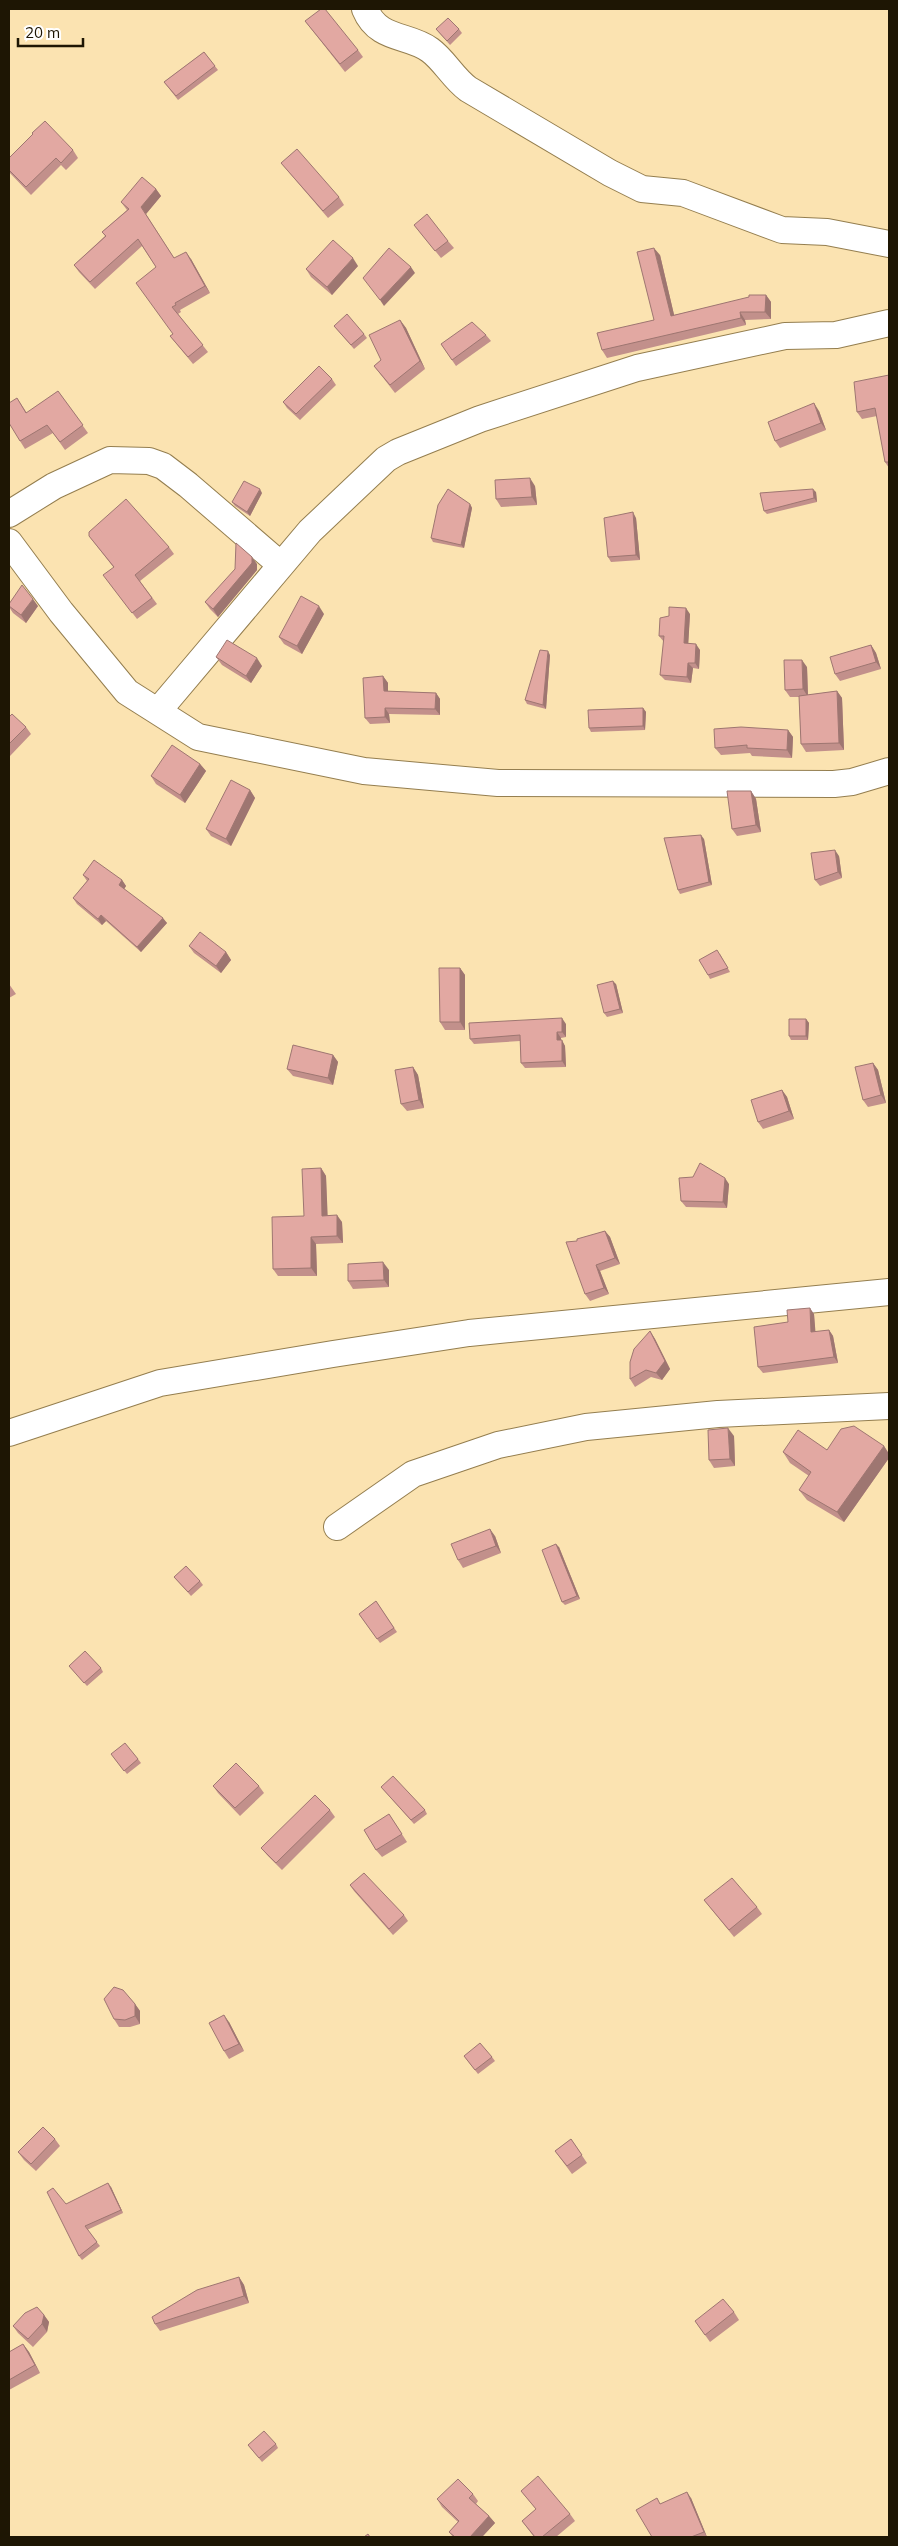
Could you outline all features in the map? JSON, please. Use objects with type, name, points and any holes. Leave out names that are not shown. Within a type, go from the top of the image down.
[{"type":"street","points":[[365,9],[385,32],[396,38],[420,44],[431,50],[457,82],[610,173],[642,189],[683,193],[782,230],[827,232],[889,244]]},
{"type":"street","points":[[158,712],[310,531],[386,459],[398,452],[471,422],[563,390],[637,368],[785,336],[836,334],[889,323]]},
{"type":"street","points":[[9,514],[54,486],[110,460],[149,461],[163,466],[188,485],[281,565]]},
{"type":"street","points":[[9,542],[61,612],[127,692],[198,737],[364,771],[498,783],[834,784],[852,782],[889,771]]},
{"type":"street","points":[[9,1433],[160,1383],[333,1354],[469,1333],[889,1292]]},
{"type":"street","points":[[336,1527],[413,1474],[498,1445],[586,1427],[709,1415],[889,1406]]},
{"type":"building","points":[[321,9],[325,9],[358,50],[340,64],[305,21]]},
{"type":"building","points":[[448,18],[459,29],[447,41],[436,29]]},
{"type":"building","points":[[204,52],[215,66],[176,96],[164,82]]},
{"type":"building","points":[[45,121],[73,150],[61,163],[56,158],[26,187],[9,170],[9,158]]},
{"type":"building","points":[[297,149],[339,197],[323,211],[281,163]]},
{"type":"building","points":[[142,177],[156,189],[141,207],[174,258],[186,252],[205,286],[175,303],[176,305],[172,307],[203,345],[188,357],[170,336],[173,334],[136,283],[156,267],[138,239],[90,282],[74,265],[106,236],[102,232],[129,209],[121,202]]},
{"type":"building","points":[[427,214],[448,241],[435,251],[414,225]]},
{"type":"building","points":[[333,240],[353,258],[327,287],[306,269]]},
{"type":"building","points":[[389,248],[411,267],[380,300],[363,278]]},
{"type":"building","points":[[654,248],[671,316],[749,297],[749,295],[766,295],[765,312],[740,312],[741,318],[602,350],[597,333],[654,320],[637,252]]},
{"type":"building","points":[[347,314],[364,334],[351,345],[334,326]]},
{"type":"building","points":[[400,320],[420,361],[390,385],[374,366],[381,360],[369,335]]},
{"type":"building","points":[[472,322],[486,335],[452,360],[441,344]]},
{"type":"building","points":[[319,366],[332,379],[296,414],[283,402]]},
{"type":"building","points":[[889,375],[889,462],[885,462],[875,408],[857,412],[854,382]]},
{"type":"building","points":[[58,391],[83,425],[60,442],[47,425],[20,441],[9,423],[9,403],[17,398],[26,413]]},
{"type":"building","points":[[814,403],[821,423],[775,441],[768,422]]},
{"type":"building","points":[[530,478],[532,497],[496,499],[495,480]]},
{"type":"building","points":[[244,481],[260,489],[247,512],[232,502]]},
{"type":"building","points":[[448,489],[470,504],[461,545],[431,538],[438,505]]},
{"type":"building","points":[[813,489],[814,498],[764,511],[760,493]]},
{"type":"building","points":[[126,499],[169,547],[135,575],[152,598],[132,613],[103,575],[114,567],[89,536],[89,532]]},
{"type":"building","points":[[633,512],[636,555],[608,557],[604,518]]},
{"type":"building","points":[[236,543],[252,557],[252,563],[213,609],[205,602],[235,569]]},
{"type":"building","points":[[22,585],[33,599],[21,615],[9,604]]},
{"type":"building","points":[[301,596],[319,606],[297,646],[279,637]]},
{"type":"building","points":[[669,607],[686,608],[684,643],[696,644],[695,663],[688,663],[687,677],[660,675],[664,636],[659,636],[660,618],[669,616]]},
{"type":"building","points":[[227,640],[257,658],[246,676],[216,657]]},
{"type":"building","points":[[871,645],[876,662],[835,674],[830,657]]},
{"type":"building","points":[[540,650],[548,651],[543,705],[525,700]]},
{"type":"building","points":[[784,660],[802,660],[803,689],[785,690]]},
{"type":"building","points":[[383,676],[384,691],[436,693],[435,709],[385,708],[385,717],[365,718],[363,678]]},
{"type":"building","points":[[837,691],[839,743],[801,744],[799,696]]},
{"type":"building","points":[[643,708],[643,726],[589,728],[588,710]]},
{"type":"building","points":[[12,714],[26,727],[9,744],[9,717]]},
{"type":"building","points":[[741,727],[788,730],[787,750],[747,748],[747,745],[715,748],[714,729]]},
{"type":"building","points":[[172,745],[200,764],[180,795],[151,776]]},
{"type":"building","points":[[231,780],[250,790],[226,839],[206,829]]},
{"type":"building","points":[[727,791],[751,791],[756,825],[732,829]]},
{"type":"building","points":[[701,835],[709,882],[678,890],[664,838]]},
{"type":"building","points":[[835,850],[838,872],[815,880],[811,853]]},
{"type":"building","points":[[94,860],[122,880],[119,885],[163,918],[137,947],[101,915],[98,919],[73,898],[89,879],[83,875]]},
{"type":"building","points":[[200,932],[226,952],[216,966],[189,946]]},
{"type":"building","points":[[717,950],[728,968],[708,975],[699,960]]},
{"type":"building","points":[[439,968],[460,968],[460,1022],[440,1022]]},
{"type":"building","points":[[613,981],[620,1009],[604,1013],[597,985]]},
{"type":"building","points":[[562,1018],[562,1032],[557,1032],[557,1040],[562,1040],[562,1061],[521,1063],[520,1035],[470,1039],[469,1023]]},
{"type":"building","points":[[789,1019],[806,1019],[806,1036],[789,1036]]},
{"type":"building","points":[[293,1045],[333,1055],[328,1078],[287,1069]]},
{"type":"building","points":[[873,1063],[881,1095],[863,1100],[855,1067]]},
{"type":"building","points":[[413,1067],[419,1100],[401,1104],[395,1070]]},
{"type":"building","points":[[782,1090],[789,1111],[758,1122],[751,1100]]},
{"type":"building","points":[[700,1163],[725,1178],[723,1202],[681,1201],[679,1178],[693,1177]]},
{"type":"building","points":[[321,1168],[322,1216],[337,1215],[337,1236],[311,1237],[311,1268],[273,1269],[272,1217],[304,1216],[302,1169]]},
{"type":"building","points":[[605,1231],[615,1258],[596,1265],[604,1288],[585,1294],[566,1242],[577,1241],[577,1239]]},
{"type":"building","points":[[383,1262],[384,1280],[348,1281],[348,1264]]},
{"type":"building","points":[[810,1308],[811,1332],[829,1330],[834,1357],[758,1367],[754,1327],[788,1322],[787,1310]]},
{"type":"building","points":[[650,1331],[665,1361],[656,1373],[646,1370],[630,1379],[630,1362],[634,1349]]},
{"type":"building","points":[[854,1426],[884,1446],[837,1512],[799,1490],[811,1472],[783,1452],[798,1430],[827,1450],[841,1429]]},
{"type":"building","points":[[728,1428],[730,1459],[709,1460],[708,1430]]},
{"type":"building","points":[[490,1529],[496,1546],[458,1560],[451,1544]]},
{"type":"building","points":[[556,1544],[577,1596],[562,1602],[542,1550]]},
{"type":"building","points":[[186,1566],[200,1581],[188,1592],[174,1577]]},
{"type":"building","points":[[376,1601],[394,1628],[377,1639],[359,1614]]},
{"type":"building","points":[[85,1651],[101,1668],[84,1683],[69,1666]]},
{"type":"building","points":[[125,1743],[138,1759],[124,1771],[111,1754]]},
{"type":"building","points":[[236,1763],[259,1786],[235,1808],[213,1786]]},
{"type":"building","points":[[393,1776],[425,1810],[411,1820],[381,1787]]},
{"type":"building","points":[[315,1795],[330,1810],[276,1863],[261,1848]]},
{"type":"building","points":[[389,1814],[402,1834],[376,1850],[364,1830]]},
{"type":"building","points":[[364,1873],[404,1915],[389,1929],[350,1885]]},
{"type":"building","points":[[732,1878],[757,1907],[729,1930],[704,1900]]},
{"type":"building","points":[[114,1987],[123,1990],[135,2004],[135,2016],[125,2020],[114,2019],[104,1999]]},
{"type":"building","points":[[224,2015],[239,2044],[224,2051],[209,2023]]},
{"type":"building","points":[[480,2043],[492,2057],[475,2070],[464,2056]]},
{"type":"building","points":[[43,2127],[55,2139],[31,2164],[18,2152]]},
{"type":"building","points":[[571,2139],[582,2155],[567,2166],[555,2151]]},
{"type":"building","points":[[108,2183],[121,2210],[85,2226],[97,2242],[79,2256],[47,2192],[53,2188],[66,2204]]},
{"type":"building","points":[[239,2277],[244,2296],[155,2324],[152,2317],[197,2290]]},
{"type":"building","points":[[723,2299],[734,2312],[705,2335],[695,2321]]},
{"type":"building","points":[[37,2307],[44,2315],[42,2324],[28,2339],[13,2326],[25,2313]]},
{"type":"building","points":[[23,2344],[35,2365],[9,2380],[9,2352]]},
{"type":"building","points":[[264,2431],[276,2444],[259,2458],[248,2445]]},
{"type":"building","points":[[538,2476],[570,2514],[542,2537],[535,2537],[522,2521],[536,2509],[521,2491]]},
{"type":"building","points":[[458,2479],[473,2494],[469,2498],[489,2516],[470,2537],[455,2537],[449,2532],[459,2521],[437,2499]]},
{"type":"building","points":[[687,2492],[704,2532],[691,2537],[652,2537],[636,2510],[657,2498],[660,2504]]}]
